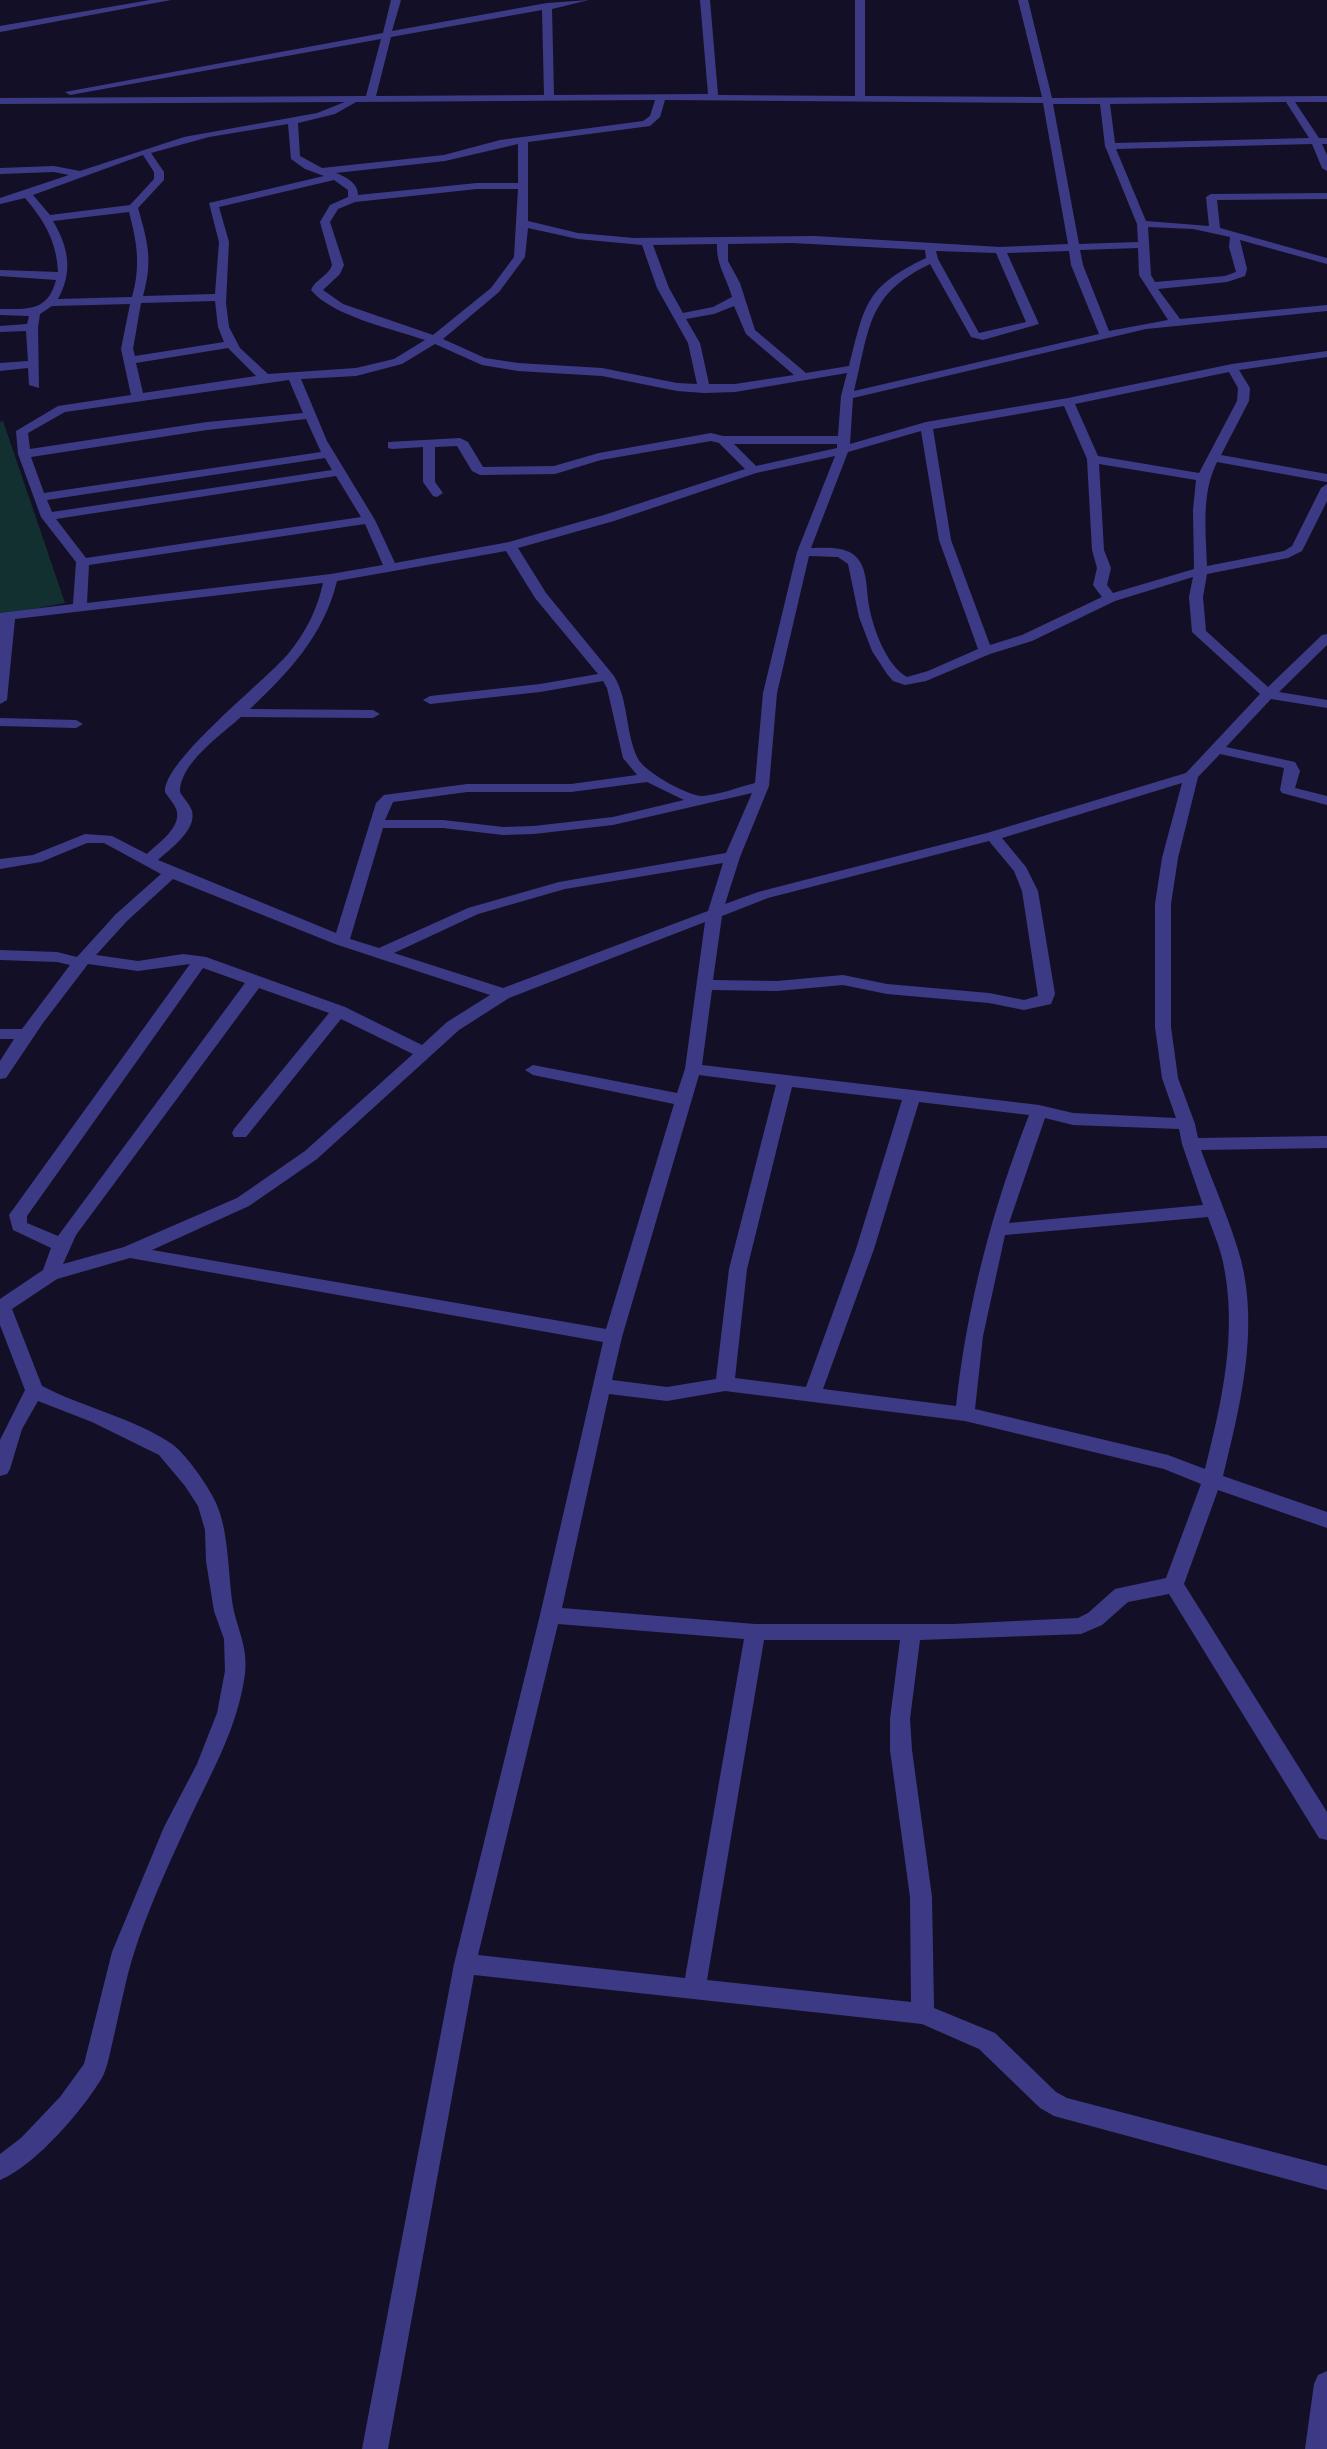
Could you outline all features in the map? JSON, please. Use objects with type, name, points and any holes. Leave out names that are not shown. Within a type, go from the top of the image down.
[{"type":"street","points":[[106,11],[110,0]]},
{"type":"street","points":[[0,29],[166,0]]},
{"type":"street","points":[[370,99],[396,0]]},
{"type":"street","points":[[21,101],[584,0]]},
{"type":"street","points":[[705,0],[713,97]]},
{"type":"street","points":[[860,0],[860,97]]},
{"type":"street","points":[[1023,0],[1047,99],[1077,265],[1105,335]]},
{"type":"street","points":[[547,6],[549,97]]},
{"type":"street","points":[[0,101],[549,97],[646,124],[655,117],[661,97]]},
{"type":"street","points":[[323,171],[445,158],[523,140],[661,97],[1105,101],[1327,99]]},
{"type":"street","points":[[0,201],[217,132],[292,121],[340,109],[353,99]]},
{"type":"street","points":[[1289,100],[1322,141],[1327,168]]},
{"type":"street","points":[[1105,101],[1110,146],[1142,225],[1145,275],[1165,310],[1176,322]]},
{"type":"street","points":[[292,121],[295,157],[305,165],[336,176],[352,187],[353,199]]},
{"type":"street","points":[[80,606],[83,562],[47,517],[24,454],[22,431],[56,410],[265,379],[375,369],[398,362],[445,332],[485,299],[508,274],[519,257],[523,223],[523,140]]},
{"type":"street","points":[[1110,146],[1322,141]]},
{"type":"street","points":[[47,219],[133,208],[159,180],[159,172],[146,153]]},
{"type":"street","points":[[0,171],[54,169],[81,174]]},
{"type":"street","points":[[265,379],[232,344],[222,321],[220,297],[224,243],[214,204],[336,176]]},
{"type":"street","points":[[522,186],[477,186],[353,199],[334,207],[326,216],[326,229],[338,265],[336,272],[318,286],[319,295],[339,306],[456,347],[482,361],[499,365],[602,372],[677,387],[704,389],[760,385],[852,369]]},
{"type":"street","points":[[0,312],[35,313],[50,303],[62,276],[62,247],[47,219],[28,194]]},
{"type":"street","points":[[1215,230],[1211,197],[1327,197]]},
{"type":"street","points":[[133,208],[144,248],[144,273],[132,317],[127,349],[138,398]]},
{"type":"street","points":[[523,223],[578,238],[900,243],[931,253],[1142,245]]},
{"type":"street","points":[[1142,225],[1193,226],[1215,230],[1327,261]]},
{"type":"street","points":[[1152,286],[1227,279],[1241,274],[1241,266],[1233,245],[1240,236]]},
{"type":"street","points":[[646,241],[663,288],[694,343],[704,389]]},
{"type":"street","points":[[723,242],[722,261],[734,283],[744,321],[750,332],[804,376]]},
{"type":"street","points":[[931,253],[975,335],[983,337],[1033,324],[1000,250]]},
{"type":"street","points":[[375,2449],[466,1964],[550,1615],[613,1337],[694,1069],[713,915],[732,857],[762,786],[770,693],[803,552],[843,445],[852,369],[870,307],[883,290],[931,253]]},
{"type":"street","points":[[0,273],[62,276]]},
{"type":"street","points":[[50,303],[220,297]]},
{"type":"street","points":[[679,317],[729,305],[738,298]]},
{"type":"street","points":[[847,396],[1105,335],[1176,322],[1327,307]]},
{"type":"street","points":[[35,313],[32,327],[35,385]]},
{"type":"street","points":[[0,329],[32,327]]},
{"type":"street","points":[[128,361],[232,344]]},
{"type":"street","points":[[0,700],[5,616],[331,578],[510,546],[609,518],[753,470],[843,445],[926,426],[1068,402],[1232,368],[1327,354]]},
{"type":"street","points":[[0,367],[33,364]]},
{"type":"street","points":[[1232,368],[1244,388],[1243,401],[1203,477],[1199,518],[1201,570],[1196,597],[1199,632],[1268,694],[1327,704]]},
{"type":"street","points":[[294,377],[321,441],[369,520],[390,566]]},
{"type":"street","points":[[1068,402],[1093,459],[1098,550],[1104,568],[1100,585],[1111,598]]},
{"type":"street","points":[[24,454],[207,426],[312,415]]},
{"type":"street","points":[[926,426],[946,540],[985,651]]},
{"type":"street","points":[[392,445],[460,442],[467,446],[476,470],[500,472],[555,470],[599,457],[711,437],[723,440],[843,445]]},
{"type":"street","points":[[723,440],[753,470]]},
{"type":"street","points":[[429,442],[429,482],[437,493]]},
{"type":"street","points":[[40,496],[330,454]]},
{"type":"street","points":[[1212,457],[1327,478]]},
{"type":"street","points":[[1093,459],[1203,477]]},
{"type":"street","points":[[47,517],[341,472]]},
{"type":"street","points":[[803,552],[843,554],[855,565],[863,611],[871,633],[892,673],[898,679],[914,680],[985,651],[1027,638],[1111,598],[1201,570],[1287,554],[1297,548],[1327,488]]},
{"type":"street","points":[[83,562],[369,520]]},
{"type":"street","points":[[510,546],[540,595],[614,688],[630,758],[648,778],[697,800]]},
{"type":"street","points":[[149,860],[172,838],[185,817],[185,811],[172,790],[175,776],[190,755],[289,662],[321,614],[331,578]]},
{"type":"street","points":[[1174,1585],[1212,1480],[1233,1396],[1238,1298],[1232,1260],[1190,1144],[1187,1124],[1170,1078],[1163,1027],[1163,917],[1170,858],[1191,776],[1268,694],[1327,638]]},
{"type":"street","points":[[430,700],[526,690],[607,676]]},
{"type":"street","points":[[237,713],[373,714]]},
{"type":"street","points":[[0,722],[76,724]]},
{"type":"street","points":[[1216,749],[1290,765],[1293,771],[1287,790],[1327,801]]},
{"type":"street","points":[[0,2169],[29,2146],[68,2105],[94,2069],[123,1952],[176,1827],[207,1766],[227,1713],[234,1671],[234,1639],[223,1611],[215,1530],[207,1504],[166,1450],[34,1390],[1,1308],[51,1274],[130,1252],[243,1202],[312,1155],[453,1026],[503,994],[763,895],[992,836],[1191,776]]},
{"type":"street","points":[[341,941],[383,803],[399,796],[467,788],[571,788],[648,778]]},
{"type":"street","points":[[376,824],[443,824],[503,831],[534,830],[613,821],[762,786]]},
{"type":"street","points":[[705,985],[777,986],[843,980],[887,989],[989,998],[1024,1005],[1045,1000],[1047,994],[1030,891],[1021,870],[992,836]]},
{"type":"street","points":[[0,864],[36,859],[91,838],[114,842],[171,873],[341,941],[503,994]]},
{"type":"street","points":[[381,953],[473,911],[564,885],[732,857]]},
{"type":"street","points":[[0,1074],[26,1034],[83,960],[123,915],[171,873]]},
{"type":"street","points":[[0,955],[57,957],[134,966],[154,965],[178,957],[200,961],[339,1011],[425,1053]]},
{"type":"street","points":[[61,1245],[19,1226],[18,1215],[200,961]]},
{"type":"street","points":[[51,1274],[61,1245],[256,980]]},
{"type":"street","points":[[240,1133],[339,1011]]},
{"type":"street","points":[[0,1034],[26,1034]]},
{"type":"street","points":[[694,1069],[1038,1111],[1073,1119],[1187,1124]]},
{"type":"street","points":[[533,1070],[684,1100]]},
{"type":"street","points":[[724,1384],[725,1350],[750,1208],[785,1081]]},
{"type":"street","points":[[812,1395],[865,1249],[912,1096]]},
{"type":"street","points":[[965,1414],[974,1323],[1014,1170],[1038,1111]]},
{"type":"street","points":[[1190,1144],[1327,1142]]},
{"type":"street","points":[[997,1230],[1214,1210]]},
{"type":"street","points":[[130,1252],[613,1337]]},
{"type":"street","points":[[602,1386],[675,1394],[724,1384],[965,1414],[1168,1462],[1327,1520]]},
{"type":"street","points":[[0,1469],[13,1429],[34,1390]]},
{"type":"street","points":[[550,1615],[755,1632],[911,1632],[1081,1626],[1095,1619],[1122,1595],[1174,1585]]},
{"type":"street","points":[[1174,1585],[1326,1832]]},
{"type":"street","points":[[694,1988],[755,1632]]},
{"type":"street","points":[[911,1632],[900,1719],[901,1751],[921,1897],[923,2014]]},
{"type":"street","points":[[466,1964],[923,2014],[986,2041],[1048,2100],[1062,2108],[1327,2179]]},
{"type":"street","points":[[1318,2449],[1327,2384]]},
{"type":"green space","points":[[3,421],[65,603],[0,615],[0,422]]}]
